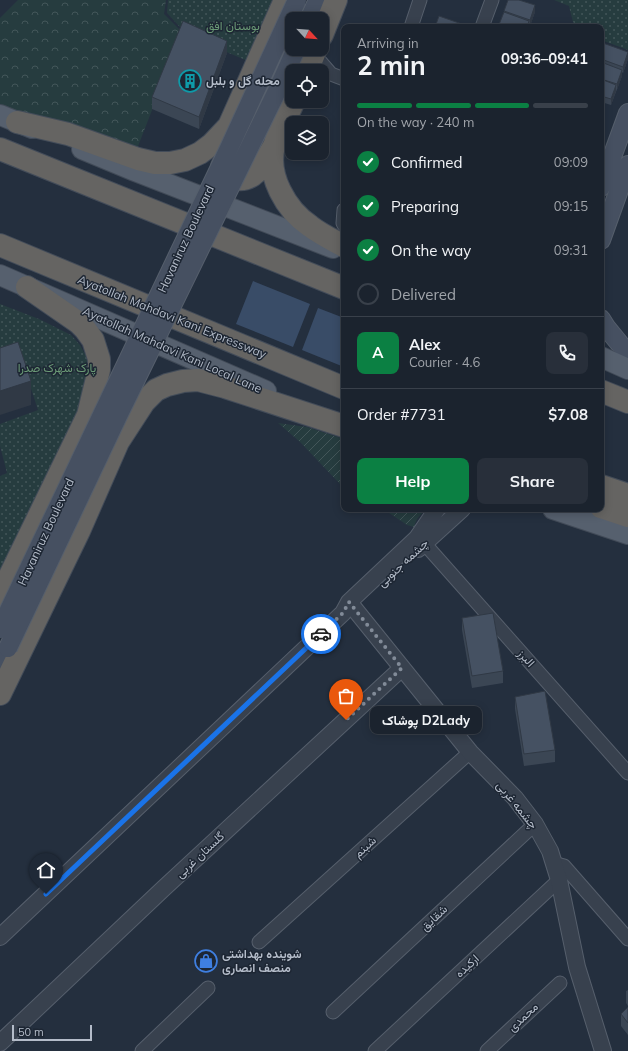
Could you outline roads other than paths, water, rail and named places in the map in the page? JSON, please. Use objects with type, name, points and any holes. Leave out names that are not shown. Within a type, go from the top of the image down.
[{"type":"highway","points":[[285,0],[229,126],[221,151],[221,165],[224,173],[233,179],[242,179],[253,175],[262,165],[274,146],[291,108]]},
{"type":"highway","points":[[329,18],[336,0]]},
{"type":"highway","points":[[9,119],[68,134],[138,159],[155,163],[170,163],[185,160],[200,153],[212,144],[229,126]]},
{"type":"highway","points":[[274,146],[272,162],[275,176],[281,192],[289,206],[309,226],[341,244]]},
{"type":"highway","points":[[0,149],[341,287]]},
{"type":"highway","name":"Ayatollah Mahdavi Kani Expressway","points":[[0,245],[341,387]]},
{"type":"highway","points":[[27,287],[78,323],[89,335],[95,346],[99,359],[99,370],[88,415]]},
{"type":"highway","points":[[0,596],[88,415],[103,389],[110,382],[117,379],[130,381],[136,386],[138,393],[137,400],[72,544],[0,694]]},
{"type":"highway","points":[[118,442],[144,402],[156,390],[183,380],[198,380],[225,387],[341,424]]},
{"type":"highway","points":[[604,392],[628,402]]},
{"type":"highway","points":[[604,487],[628,495]]},
{"type":"highway","points":[[604,508],[628,516]]},
{"type":"main road","name":"Havaniruz Boulevard","points":[[0,630],[230,146],[297,0]]},
{"type":"main road","points":[[313,12],[318,0]]},
{"type":"main road","name":"Havaniruz Boulevard","points":[[0,666],[118,416],[293,56]]},
{"type":"main road","points":[[604,179],[628,113]]},
{"type":"main road","points":[[9,119],[135,171],[341,251]]},
{"type":"main road","points":[[604,232],[628,165]]},
{"type":"main road","name":"Ayatollah Mahdavi Kani Local Lane","points":[[0,275],[341,424]]},
{"type":"main road","points":[[604,324],[628,354]]},
{"type":"main road","points":[[604,358],[628,369]]},
{"type":"main road","points":[[562,512],[628,534]]},
{"type":"street","points":[[412,24],[420,0]]},
{"type":"street","points":[[483,24],[492,0]]},
{"type":"street","points":[[329,75],[341,78]]},
{"type":"street","name":"چشمه جنوبی","points":[[0,937],[350,608],[417,538],[435,512]]},
{"type":"street","name":"چشمه جنوبی","points":[[350,608],[382,583],[459,512]]},
{"type":"street","name":"البرز","points":[[424,543],[628,773]]},
{"type":"street","name":"چشمه غربی","points":[[350,608],[402,668],[470,752],[515,798],[535,824],[550,851],[559,880],[577,967],[602,1050]]},
{"type":"street","name":"گلستان غربی","points":[[0,1043],[164,888],[402,668]]},
{"type":"street","name":"شبنم","points":[[259,942],[470,752]]},
{"type":"street","name":"شقایق","points":[[333,1012],[535,824]]},
{"type":"street","points":[[553,863],[564,866],[628,939]]},
{"type":"street","name":"ارکیده","points":[[374,1051],[559,880]]},
{"type":"street","name":"محمدی","points":[[486,1051],[560,983]]},
{"type":"street","points":[[142,1051],[208,988]]},
{"type":"water","points":[[253,281],[310,304],[293,347],[236,324]]},
{"type":"water","points":[[318,308],[341,317],[341,366],[302,350]]},
{"type":"place","name":"محله گل و بلبل","points":[[190,81]]},
{"type":"place","name":"پوشاک D2Lady","points":[[346,720]]},
{"type":"place","name":"شوینده بهداشتی منصف انصاری","points":[[206,961]]},
{"type":"park label","name":"بوستان افق","points":[[233,26]]},
{"type":"park label","name":"پارک شهرک صدرا","points":[[57,368]]}]
